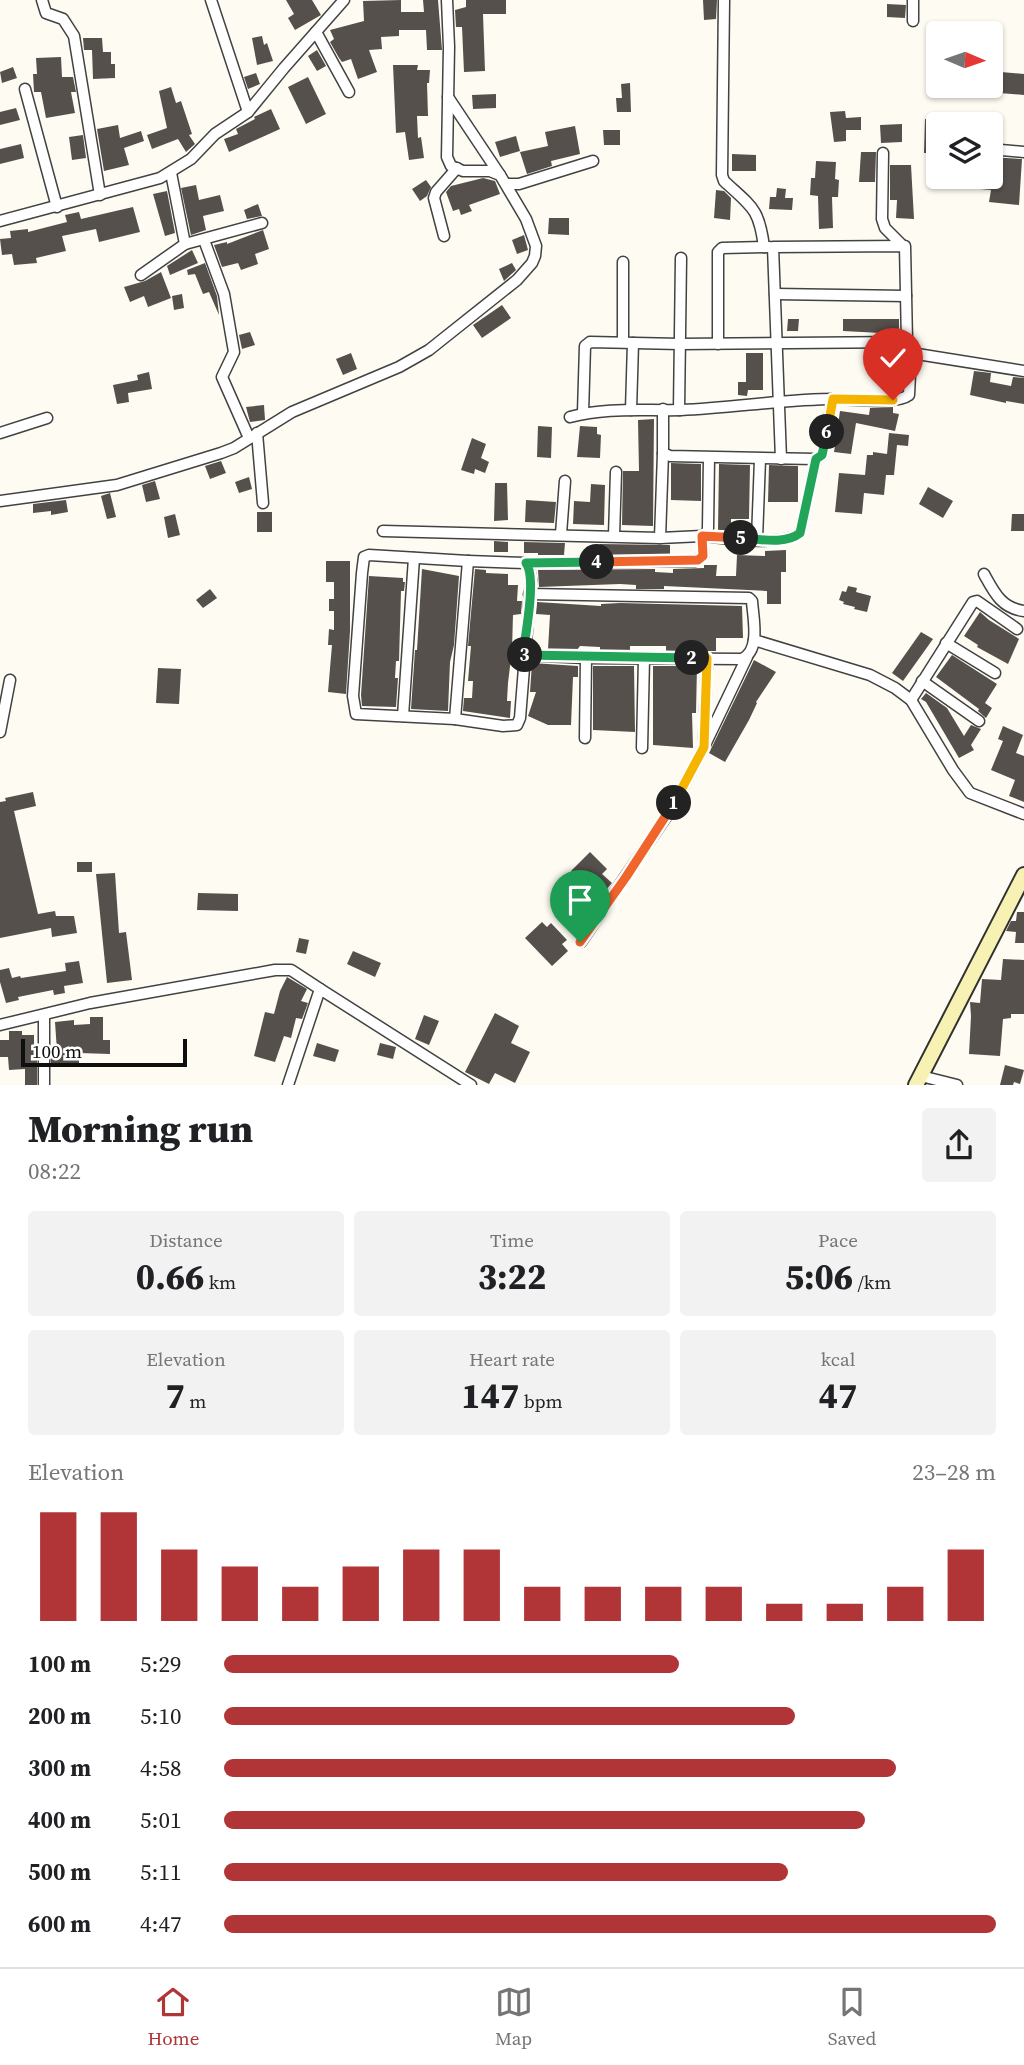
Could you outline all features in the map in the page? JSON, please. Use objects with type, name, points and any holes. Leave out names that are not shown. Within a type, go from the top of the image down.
[{"type":"street","points":[[42,0],[46,13],[63,19],[74,36],[100,195]]},
{"type":"street","points":[[211,0],[248,112]]},
{"type":"street","points":[[0,221],[171,173],[191,159],[215,134],[248,112],[344,0]]},
{"type":"street","points":[[447,0],[447,157],[452,166],[463,171],[489,171],[503,180],[519,184],[593,161]]},
{"type":"street","points":[[724,0],[722,178],[754,210],[761,221],[768,247],[775,294],[780,459]]},
{"type":"street","points":[[913,20],[914,0]]},
{"type":"street","points":[[316,32],[349,92]]},
{"type":"street","points":[[25,89],[57,207]]},
{"type":"street","points":[[0,501],[117,485],[221,453],[292,412],[399,367],[429,350],[517,280],[532,263],[536,246],[526,219],[448,96]]},
{"type":"street","points":[[1003,150],[1024,152]]},
{"type":"street","points":[[570,417],[583,413],[631,410],[679,410],[833,399],[906,398],[909,395],[911,353],[906,342],[906,249],[885,228],[882,219],[883,153]]},
{"type":"street","points":[[444,236],[434,198],[457,168]]},
{"type":"street","points":[[171,173],[185,244]]},
{"type":"street","points":[[141,275],[185,244],[262,223]]},
{"type":"street","points":[[204,240],[224,294],[234,352],[222,377],[253,436],[263,503]]},
{"type":"street","points":[[718,344],[718,252],[722,248],[903,246]]},
{"type":"street","points":[[679,410],[681,258]]},
{"type":"street","points":[[623,262],[631,410]]},
{"type":"street","points":[[775,294],[906,296]]},
{"type":"street","points":[[583,413],[585,346],[590,342],[906,342]]},
{"type":"street","points":[[911,353],[1024,371]]},
{"type":"street","points":[[663,453],[678,457],[816,459],[822,455],[833,399]]},
{"type":"street","points":[[660,538],[663,409]]},
{"type":"street","points":[[0,433],[47,418]]},
{"type":"street","points":[[702,536],[707,533],[708,527],[709,458]]},
{"type":"street","points":[[757,539],[760,459]]},
{"type":"street","points":[[383,531],[660,538],[702,536],[786,540],[800,533],[816,459]]},
{"type":"street","points":[[614,536],[616,472]]},
{"type":"street","points":[[561,534],[565,481]]},
{"type":"street","points":[[526,563],[531,573],[520,718],[517,725],[356,714],[353,696],[364,557],[372,555],[526,563],[698,560],[703,556],[702,536]]},
{"type":"street","points":[[403,716],[414,558]]},
{"type":"street","points":[[455,719],[468,561]]},
{"type":"street","points":[[984,574],[999,600],[1010,608],[1024,611]]},
{"type":"street","points":[[529,594],[748,598],[752,601],[754,640],[704,747],[670,811],[580,942]]},
{"type":"street","points":[[911,700],[973,602],[977,600],[1017,629]]},
{"type":"street","points":[[754,640],[870,675],[895,688],[911,700],[970,793],[1024,814]]},
{"type":"street","points":[[947,643],[995,673]]},
{"type":"street","points":[[523,655],[586,658],[747,657]]},
{"type":"street","points":[[585,738],[586,658]]},
{"type":"street","points":[[642,748],[644,658]]},
{"type":"street","points":[[704,747],[707,658]]},
{"type":"street","points":[[0,732],[10,680]]},
{"type":"street","points":[[922,681],[979,721]]},
{"type":"street","points":[[957,1085],[919,1081],[1024,876]]},
{"type":"street","points":[[0,1025],[145,992],[282,969],[290,970],[471,1085]]},
{"type":"street","points":[[288,1085],[320,989]]},
{"type":"street","points":[[44,1015],[44,1085]]},
{"type":"building","points":[[286,0],[312,0],[321,15],[295,30],[288,18],[294,14]]},
{"type":"building","points":[[401,0],[401,12],[424,12],[423,0],[438,0],[442,50],[427,50],[426,30],[399,30],[399,36],[381,37],[382,49],[369,50],[377,72],[358,79],[351,59],[342,62],[339,58],[330,42],[334,39],[330,30],[364,21],[363,1]]},
{"type":"building","points":[[466,0],[506,0],[506,14],[483,14],[485,71],[464,72],[462,27],[456,27],[455,10],[466,7]]},
{"type":"building","points":[[703,0],[717,0],[716,19],[704,20]]},
{"type":"building","points":[[887,4],[906,5],[905,18],[887,17]]},
{"type":"building","points":[[262,36],[273,61],[257,65],[252,38]]},
{"type":"building","points":[[83,38],[102,38],[103,52],[111,52],[111,64],[115,64],[115,78],[93,79],[92,50],[84,50]]},
{"type":"building","points":[[317,50],[326,66],[317,71],[308,56]]},
{"type":"building","points":[[61,57],[62,77],[73,77],[76,92],[71,92],[75,113],[46,118],[41,92],[34,92],[36,58]]},
{"type":"building","points":[[393,65],[418,65],[417,70],[430,70],[427,83],[428,116],[417,116],[418,138],[421,137],[424,158],[409,160],[405,132],[396,133]]},
{"type":"building","points":[[13,67],[17,78],[2,83],[0,72]]},
{"type":"building","points":[[1003,72],[1024,74],[1024,95],[1003,93]]},
{"type":"building","points":[[256,73],[260,84],[248,89],[244,77]]},
{"type":"building","points":[[308,77],[326,114],[306,124],[288,87]]},
{"type":"building","points":[[630,83],[631,112],[617,112],[616,98],[622,98],[621,84]]},
{"type":"building","points":[[171,87],[176,103],[181,101],[192,134],[189,135],[195,144],[186,152],[178,139],[152,149],[147,135],[167,128],[159,91]]},
{"type":"building","points":[[496,94],[496,108],[473,109],[472,95]]},
{"type":"building","points":[[16,108],[20,120],[0,125],[0,112]]},
{"type":"building","points":[[271,109],[280,129],[229,152],[224,139],[238,134],[236,129]]},
{"type":"building","points":[[845,111],[846,118],[861,117],[861,130],[846,130],[846,141],[834,142],[830,112]]},
{"type":"building","points":[[925,119],[926,119],[926,153]]},
{"type":"building","points":[[902,124],[902,142],[881,143],[880,125]]},
{"type":"building","points":[[118,125],[120,138],[141,131],[144,141],[124,148],[129,165],[104,171],[97,129]]},
{"type":"building","points":[[575,126],[580,154],[551,161],[552,166],[527,174],[520,152],[548,146],[545,132]]},
{"type":"building","points":[[603,130],[620,130],[620,145],[604,145]]},
{"type":"building","points":[[83,135],[86,158],[72,160],[69,137]]},
{"type":"building","points":[[516,136],[520,151],[500,157],[495,142]]},
{"type":"building","points":[[21,144],[24,158],[0,164],[0,149]]},
{"type":"building","points":[[861,152],[876,152],[875,182],[859,182]]},
{"type":"building","points":[[732,154],[756,155],[756,171],[732,171]]},
{"type":"building","points":[[1003,158],[1022,159],[1019,205],[989,202],[991,190],[980,189],[1003,189]]},
{"type":"building","points":[[816,161],[836,162],[835,179],[839,180],[838,197],[832,197],[833,228],[819,229],[818,196],[810,195]]},
{"type":"building","points":[[890,165],[911,165],[914,219],[896,218],[897,200],[890,200]]},
{"type":"building","points":[[483,178],[495,181],[500,194],[469,205],[472,211],[461,215],[459,209],[453,211],[446,192],[451,186]]},
{"type":"building","points":[[426,180],[431,187],[427,196],[420,201],[412,189]]},
{"type":"building","points":[[196,185],[199,200],[220,195],[224,211],[203,216],[206,230],[191,235],[181,188]]},
{"type":"building","points":[[777,188],[786,189],[785,198],[793,198],[792,210],[769,209],[770,197],[776,197]]},
{"type":"building","points":[[716,190],[724,191],[731,198],[730,220],[714,218]]},
{"type":"building","points":[[167,191],[175,233],[165,236],[153,194]]},
{"type":"building","points":[[258,204],[262,216],[247,219],[244,210]]},
{"type":"building","points":[[133,207],[140,232],[99,242],[96,229],[62,236],[66,251],[36,258],[37,263],[14,265],[12,254],[2,255],[0,239],[11,238],[10,231],[28,229],[28,232],[67,222],[65,215],[79,212],[81,219]]},
{"type":"building","points":[[549,218],[569,218],[569,235],[548,234]]},
{"type":"building","points":[[263,230],[269,249],[255,254],[258,264],[241,270],[238,263],[222,267],[214,245],[227,244]]},
{"type":"building","points":[[524,235],[528,250],[517,254],[512,240]]},
{"type":"building","points":[[192,250],[198,263],[170,275],[167,266]]},
{"type":"building","points":[[205,263],[217,296],[219,315],[209,292],[203,294],[195,274],[188,275],[187,270]]},
{"type":"building","points":[[512,263],[516,270],[504,281],[499,269]]},
{"type":"building","points":[[161,272],[171,298],[148,307],[144,296],[130,302],[124,287],[145,281]]},
{"type":"building","points":[[182,294],[184,308],[174,310],[172,296]]},
{"type":"building","points":[[502,305],[511,318],[482,338],[473,325]]},
{"type":"building","points":[[788,319],[799,319],[798,331],[787,331]]},
{"type":"building","points":[[843,319],[899,319],[899,334],[843,331]]},
{"type":"building","points":[[250,332],[255,345],[242,349],[239,335]]},
{"type":"building","points":[[351,353],[357,369],[343,375],[336,359]]},
{"type":"building","points":[[746,353],[763,353],[763,390],[748,390],[747,396],[738,395],[738,382],[746,382]]},
{"type":"building","points":[[974,371],[991,373],[990,382],[1011,386],[1013,377],[1024,378],[1024,404],[970,395]]},
{"type":"building","points":[[149,372],[152,389],[128,393],[129,402],[117,404],[113,385],[138,380],[137,375]]},
{"type":"building","points":[[264,405],[265,420],[250,422],[246,407]]},
{"type":"building","points":[[893,407],[893,413],[899,414],[895,431],[856,423],[851,454],[834,452],[840,411],[869,415],[870,408]]},
{"type":"building","points":[[654,419],[653,526],[622,525],[623,471],[639,471],[638,420]]},
{"type":"building","points":[[538,426],[552,427],[551,458],[537,457]]},
{"type":"building","points":[[580,426],[597,427],[597,434],[601,435],[600,458],[577,457]]},
{"type":"building","points":[[889,433],[909,435],[908,446],[897,445],[894,475],[886,475],[884,495],[864,493],[862,514],[835,512],[839,473],[865,475],[867,455],[873,455],[873,452],[887,454]]},
{"type":"building","points":[[472,438],[486,444],[481,458],[489,462],[485,473],[475,469],[474,474],[461,470]]},
{"type":"building","points":[[221,461],[226,473],[210,479],[205,466]]},
{"type":"building","points":[[671,463],[701,464],[701,501],[671,500]]},
{"type":"building","points":[[719,464],[750,465],[749,519],[731,519],[731,531],[718,530]]},
{"type":"building","points":[[769,465],[798,466],[798,502],[768,502]]},
{"type":"building","points":[[249,477],[252,489],[239,493],[235,482]]},
{"type":"building","points":[[155,481],[160,499],[146,502],[142,485]]},
{"type":"building","points":[[495,483],[507,483],[508,520],[494,521]]},
{"type":"building","points":[[591,484],[605,485],[604,525],[573,524],[574,501],[590,502]]},
{"type":"building","points":[[928,487],[953,501],[943,518],[919,504]]},
{"type":"building","points":[[110,493],[116,517],[107,519],[101,496]]},
{"type":"building","points":[[66,500],[68,512],[51,515],[51,511],[33,513],[33,504]]},
{"type":"building","points":[[526,500],[556,502],[554,523],[525,522]]},
{"type":"building","points":[[257,512],[272,512],[272,532],[257,532]]},
{"type":"building","points":[[175,514],[180,535],[168,538],[164,517]]},
{"type":"building","points":[[1012,514],[1024,514],[1024,531],[1011,531]]},
{"type":"building","points":[[494,541],[508,542],[508,552],[494,552]]},
{"type":"building","points":[[524,542],[565,543],[564,555],[524,553]]},
{"type":"building","points":[[600,544],[670,545],[670,554],[599,555]]},
{"type":"building","points":[[786,550],[786,572],[781,572],[781,604],[767,604],[767,591],[664,586],[664,589],[636,589],[636,585],[620,584],[539,587],[538,570],[655,569],[655,572],[673,573],[673,569],[717,565],[716,576],[736,576],[737,555],[765,556],[765,551]]},
{"type":"building","points":[[326,561],[350,561],[350,631],[346,694],[328,692],[332,645],[328,645],[329,629],[334,630],[334,611],[329,611],[329,599],[334,599],[334,582],[326,582]]},
{"type":"building","points":[[422,569],[459,576],[448,711],[411,709]]},
{"type":"building","points":[[475,569],[486,570],[486,573],[508,574],[508,585],[518,585],[517,601],[522,601],[521,614],[513,615],[507,701],[511,701],[510,718],[463,711],[464,698],[472,698],[473,681],[468,681],[471,646],[468,646]]},
{"type":"building","points":[[369,576],[403,578],[405,582],[404,591],[401,591],[399,661],[396,661],[395,678],[398,678],[396,707],[362,706]]},
{"type":"building","points":[[848,586],[857,588],[856,592],[871,596],[867,612],[854,609],[855,607],[839,600],[842,591],[846,592]]},
{"type":"building","points":[[210,589],[217,598],[203,608],[196,600]]},
{"type":"building","points":[[537,602],[601,606],[620,603],[742,606],[743,638],[716,638],[716,651],[666,651],[666,646],[630,646],[630,651],[600,651],[600,647],[580,646],[577,650],[548,649],[550,615],[536,614]]},
{"type":"building","points":[[980,612],[1019,639],[1008,664],[977,647],[978,645],[964,636]]},
{"type":"building","points":[[921,632],[933,639],[903,681],[892,673]]},
{"type":"building","points":[[952,655],[997,684],[985,703],[992,708],[986,718],[979,709],[936,677]]},
{"type":"building","points":[[754,660],[776,672],[756,702],[725,762],[709,753]]},
{"type":"building","points":[[532,663],[578,666],[578,677],[573,677],[571,725],[548,725],[528,716],[536,692],[530,692]]},
{"type":"building","points":[[593,666],[634,666],[635,732],[593,730]]},
{"type":"building","points":[[653,666],[697,666],[696,713],[692,713],[693,748],[653,745]]},
{"type":"building","points":[[158,668],[181,669],[179,704],[156,703]]},
{"type":"building","points":[[926,693],[947,708],[964,736],[971,725],[981,729],[971,745],[974,750],[959,758],[926,702],[921,699]]},
{"type":"building","points":[[1003,726],[1023,735],[1016,753],[1024,756],[1024,802],[1009,796],[1015,780],[991,770],[1003,741],[998,739]]},
{"type":"building","points":[[33,792],[36,806],[14,811],[38,914],[55,911],[56,916],[74,916],[77,933],[52,937],[51,928],[0,938],[0,802],[6,801],[5,798]]},
{"type":"building","points":[[590,852],[607,869],[602,874],[612,883],[599,898],[571,871]]},
{"type":"building","points":[[77,862],[92,862],[92,872],[77,872]]},
{"type":"building","points":[[115,873],[119,933],[126,932],[132,980],[107,983],[96,874]]},
{"type":"building","points":[[198,893],[238,894],[238,911],[197,910]]},
{"type":"building","points":[[1017,912],[1024,912],[1024,943],[1015,943],[1016,932],[1006,931],[1011,921],[1016,921]]},
{"type":"building","points":[[542,922],[547,927],[551,923],[567,940],[562,944],[568,951],[552,966],[525,938]]},
{"type":"building","points":[[299,938],[309,940],[306,954],[296,952]]},
{"type":"building","points":[[353,951],[381,963],[375,977],[347,964]]},
{"type":"building","points":[[1003,959],[1024,960],[1024,1014],[1011,1014],[1011,1018],[1003,1019],[1000,1056],[969,1054],[970,1002],[980,1003],[982,979],[1001,980]]},
{"type":"building","points":[[79,961],[83,983],[64,986],[65,993],[54,995],[53,990],[18,997],[19,1000],[6,1003],[0,982],[0,970],[9,968],[12,978],[21,978],[66,971],[65,963]]},
{"type":"building","points":[[287,977],[307,989],[301,1001],[308,1003],[302,1019],[296,1018],[291,1038],[284,1036],[275,1062],[254,1056],[265,1012],[274,1014]]},
{"type":"building","points":[[495,1013],[519,1026],[511,1043],[530,1052],[515,1083],[495,1073],[489,1084],[465,1072]]},
{"type":"building","points":[[424,1015],[439,1021],[429,1045],[415,1039]]},
{"type":"building","points":[[90,1017],[103,1017],[103,1040],[110,1040],[110,1054],[79,1053],[79,1064],[51,1064],[51,1051],[57,1051],[55,1022],[74,1020],[74,1025],[90,1024]]},
{"type":"building","points":[[9,1031],[34,1035],[37,1085],[25,1085],[25,1069],[9,1070],[8,1057],[0,1057],[0,1040],[9,1040]]},
{"type":"building","points":[[317,1043],[339,1050],[335,1062],[313,1056]]},
{"type":"building","points":[[380,1043],[396,1047],[393,1059],[377,1055]]},
{"type":"building","points":[[1005,1065],[1024,1070],[1020,1084],[1014,1082],[1013,1085],[1000,1085]]},
{"type":"route","points":[[580,942],[670,811],[704,747],[707,658],[523,655],[531,580],[526,563],[695,561],[703,556],[702,536],[779,540],[793,538],[800,533],[816,459],[822,455],[824,448],[833,399],[893,400]]}]
